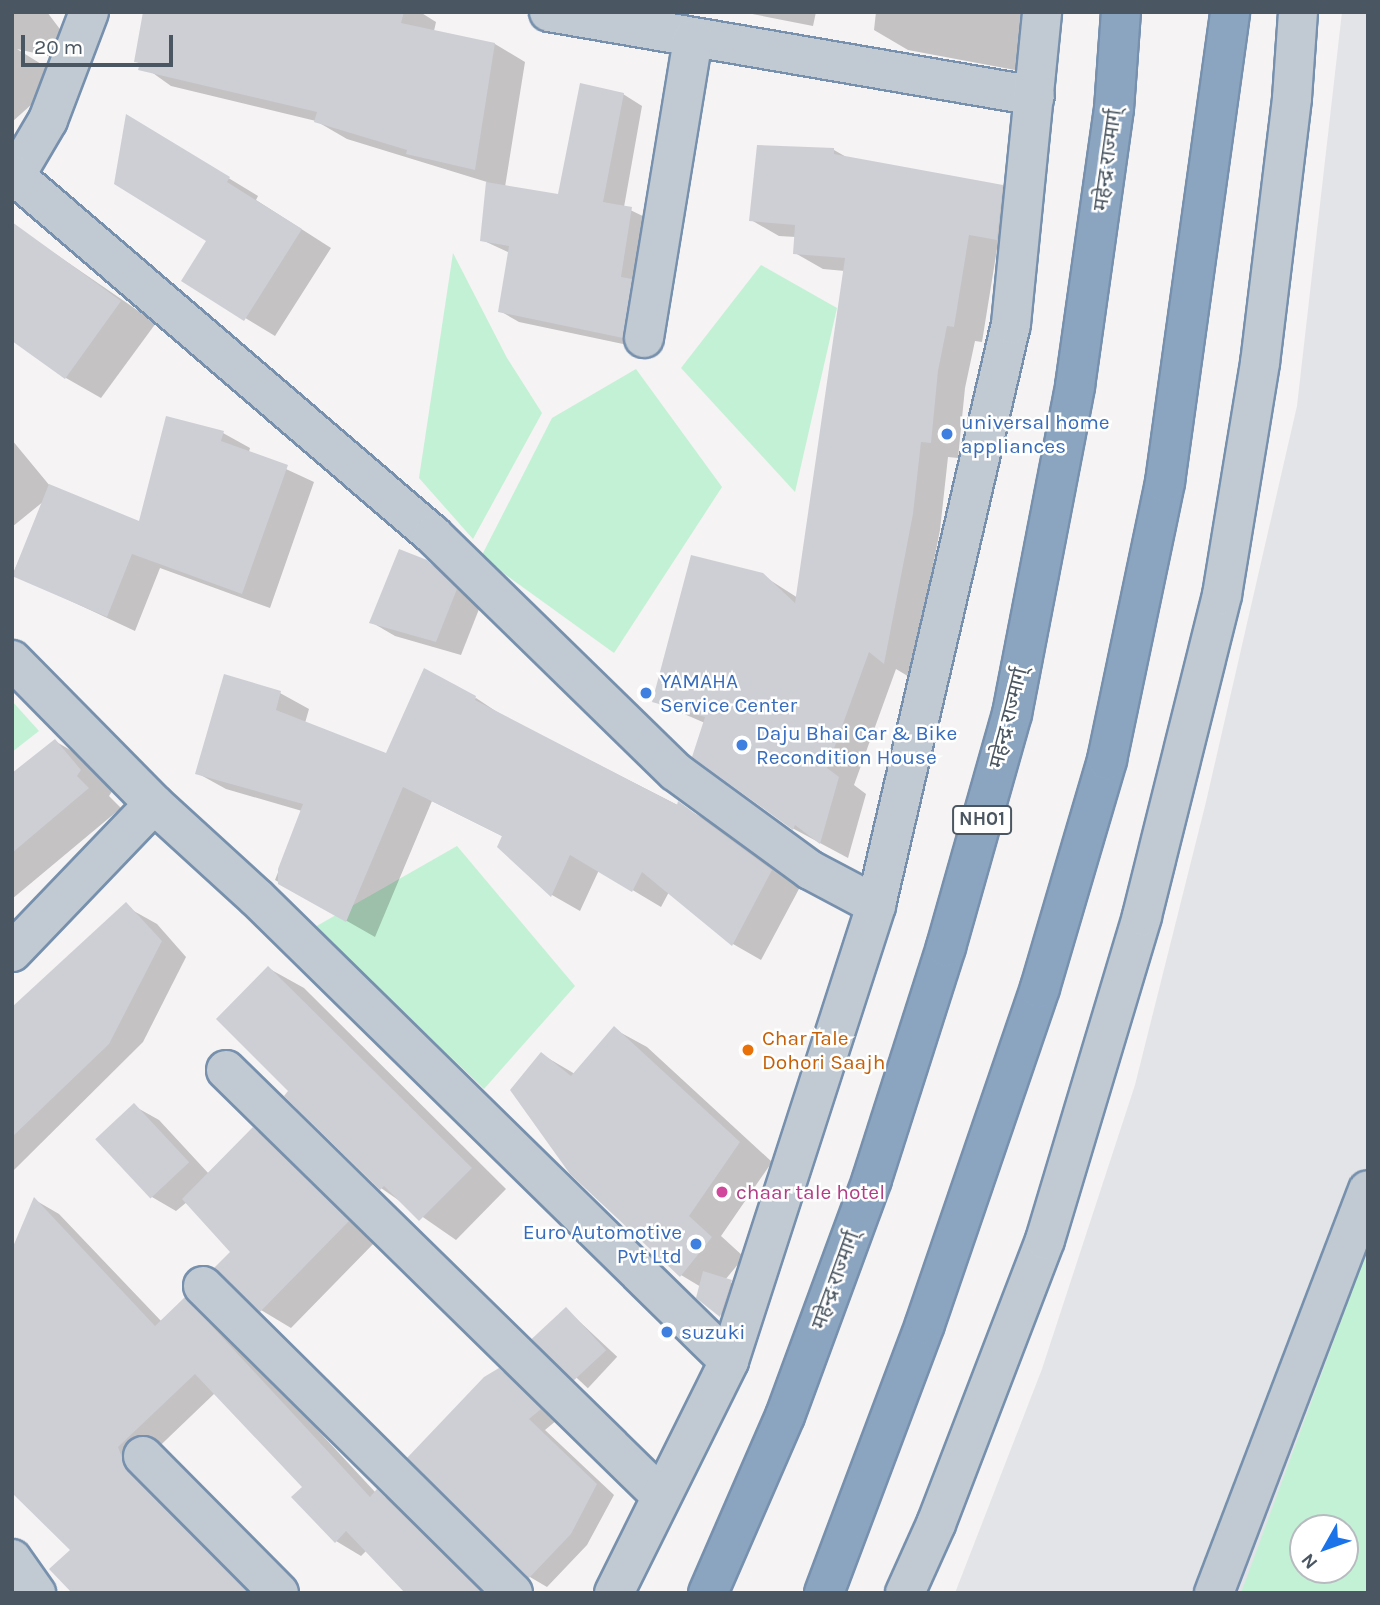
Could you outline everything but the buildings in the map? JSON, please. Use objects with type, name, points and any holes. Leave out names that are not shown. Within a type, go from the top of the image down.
[{"type":"highway","name":"महेन्द्र राज्मार्ग्","points":[[708,1593],[785,1416],[872,1179],[946,947],[1012,714],[1076,386],[1114,110],[1121,12]]},
{"type":"highway","points":[[824,1593],[925,1324],[1035,1001],[1107,760],[1165,482],[1230,12]]},
{"type":"street","points":[[89,12],[48,120],[14,178],[433,535],[676,772],[810,870],[876,905]]},
{"type":"street","points":[[549,12],[637,20],[693,39],[1035,96]]},
{"type":"street","points":[[614,1593],[660,1494],[729,1361],[876,905],[1011,324],[1042,12]]},
{"type":"street","points":[[905,1593],[936,1524],[1045,1240],[1142,916],[1222,595],[1260,363],[1292,98],[1298,12]]},
{"type":"street","points":[[644,338],[693,39]]},
{"type":"street","points":[[12,660],[154,804],[257,898],[729,1361]]},
{"type":"street","points":[[12,952],[154,804]]},
{"type":"street","points":[[226,1070],[660,1494]]},
{"type":"street","points":[[1214,1593],[1368,1190]]},
{"type":"street","points":[[203,1286],[513,1593]]},
{"type":"street","points":[[143,1456],[279,1593]]},
{"type":"street","points":[[12,1559],[36,1593]]},
{"type":"shaded area","points":[[1342,12],[1368,12],[1368,1593],[955,1593],[1042,1369],[1135,1085],[1206,802],[1297,406]]},
{"type":"green space","points":[[453,253],[507,358],[542,413],[473,539],[419,478]]},
{"type":"green space","points":[[761,265],[837,308],[795,492],[681,368]]},
{"type":"green space","points":[[636,369],[722,487],[614,653],[481,557],[552,418]]},
{"type":"green space","points":[[12,701],[39,731],[12,752]]},
{"type":"green space","points":[[457,846],[575,986],[484,1089],[315,927]]},
{"type":"green space","points":[[1368,1248],[1368,1593],[1241,1593]]},
{"type":"place","name":"universal home appliances","points":[[947,434]]},
{"type":"place","name":"YAMAHA Service Center","points":[[646,693]]},
{"type":"place","name":"Daju Bhai Car & Bike Recondition House","points":[[742,745]]},
{"type":"place","name":"Char Tale Dohori Saajh","points":[[748,1050]]},
{"type":"place","name":"chaar tale hotel","points":[[722,1192]]},
{"type":"place","name":"Euro Automotive Pvt Ltd","points":[[696,1244]]},
{"type":"place","name":"suzuki","points":[[667,1332]]}]
